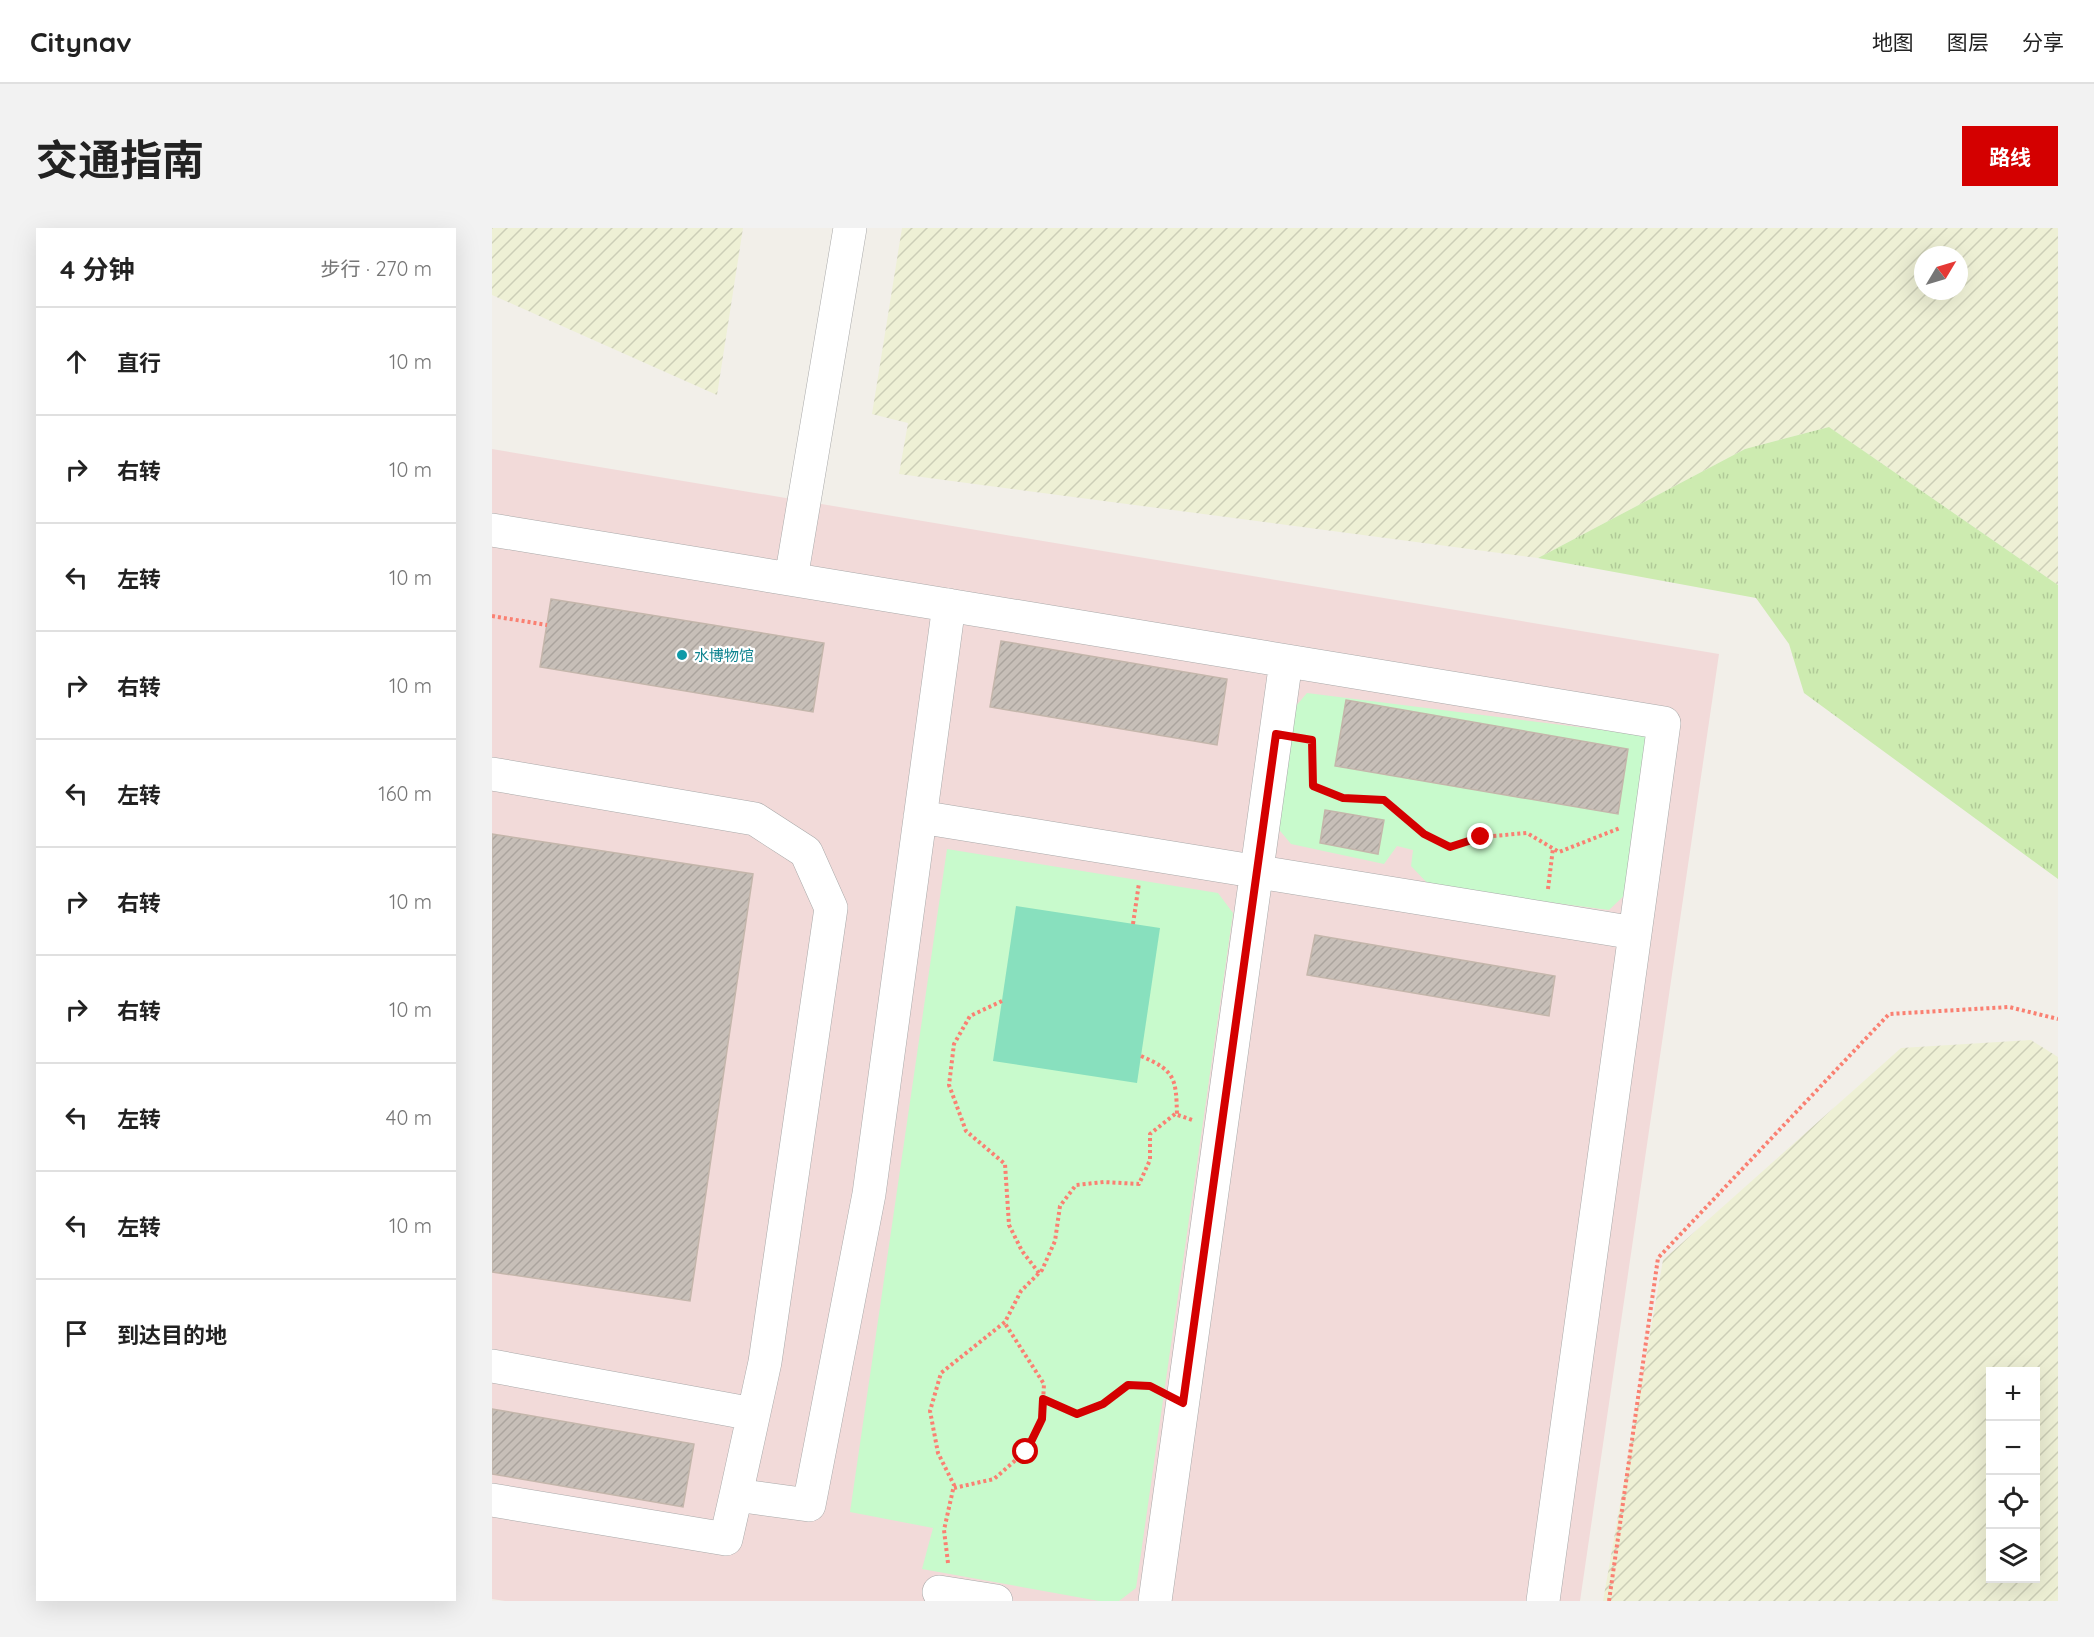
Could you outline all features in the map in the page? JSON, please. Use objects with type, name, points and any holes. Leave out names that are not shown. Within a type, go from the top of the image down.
[{"type":"street","points":[[791,579],[850,228]]},
{"type":"street","points":[[492,530],[1664,723],[1543,1601]]},
{"type":"street","points":[[736,1495],[809,1505],[869,1194],[949,605]]},
{"type":"street","points":[[1155,1601],[1286,661]]},
{"type":"street","points":[[492,774],[755,819],[806,852],[831,908],[766,1351],[726,1539],[492,1500]]},
{"type":"street","points":[[920,817],[1635,933]]},
{"type":"street","points":[[492,1366],[753,1414]]},
{"type":"street","points":[[946,1593],[996,1601]]},
{"type":"path","points":[[492,616],[547,625]]},
{"type":"path","points":[[1276,734],[1312,740],[1313,786],[1343,798],[1384,800],[1424,834],[1450,847],[1481,837],[1527,833],[1559,852],[1590,838],[1651,817]]},
{"type":"path","points":[[1545,918],[1553,848]]},
{"type":"path","points":[[1133,924],[1144,853]]},
{"type":"path","points":[[1002,1000],[970,1016],[954,1044],[949,1085],[966,1131],[1005,1164],[1009,1225],[1022,1251],[1039,1273]]},
{"type":"path","points":[[1609,1601],[1658,1258],[1889,1014],[2009,1006],[2058,1020]]},
{"type":"path","points":[[1141,1056],[1161,1065],[1176,1084],[1177,1115]]},
{"type":"path","points":[[946,1593],[944,1530],[954,1485],[938,1453],[930,1411],[941,1373],[1004,1322],[1021,1292],[1039,1273],[1055,1241],[1060,1206],[1076,1185],[1104,1182],[1139,1184],[1150,1160],[1150,1134],[1174,1114],[1220,1130]]},
{"type":"path","points":[[954,1488],[994,1479],[1026,1452],[1042,1419],[1044,1384],[1004,1322]]},
{"type":"path","points":[[1043,1399],[1077,1414],[1103,1404],[1128,1385],[1150,1386],[1183,1403]]},
{"type":"shaded area","points":[[492,449],[1719,654],[1580,1601],[505,1601],[492,1599]]},
{"type":"green space","points":[[492,228],[743,228],[717,395],[492,295]]},
{"type":"green space","points":[[902,228],[2058,228],[2058,585],[1829,427],[1745,449],[1538,558],[899,474],[908,423],[872,414]]},
{"type":"green space","points":[[1829,427],[2058,585],[2058,879],[1804,693],[1789,644],[1756,598],[1538,558],[1745,449]]},
{"type":"green space","points":[[1307,693],[1650,736],[1631,889],[1609,910],[1431,887],[1411,866],[1413,850],[1397,846],[1384,864],[1291,844],[1276,826],[1289,714]]},
{"type":"green space","points":[[947,849],[1218,893],[1233,913],[1136,1588],[1119,1601],[1099,1601],[922,1569],[933,1528],[850,1512]]},
{"type":"green space","points":[[1016,906],[1160,928],[1137,1083],[993,1061]]},
{"type":"green space","points":[[2031,1040],[2058,1057],[2058,1601],[1603,1601],[1663,1260],[1901,1048]]},
{"type":"building","name":"水博物馆","points":[[551,599],[824,643],[813,712],[540,667]]},
{"type":"building","points":[[1001,641],[1227,679],[1217,745],[990,707]]},
{"type":"building","points":[[1346,700],[1628,749],[1618,814],[1335,766]]},
{"type":"building","points":[[1325,810],[1384,820],[1378,854],[1320,843]]},
{"type":"building","points":[[492,834],[753,874],[690,1301],[492,1272]]},
{"type":"building","points":[[1315,935],[1555,976],[1549,1016],[1307,975]]},
{"type":"building","points":[[492,1409],[694,1444],[683,1507],[492,1474]]},
{"type":"place","name":"水博物馆","points":[[682,655]]},
{"type":"route","points":[[1026,1452],[1042,1419],[1043,1399],[1077,1414],[1103,1404],[1128,1385],[1150,1386],[1183,1403],[1276,734],[1312,740],[1313,786],[1343,798],[1384,800],[1424,834],[1450,847],[1481,837]]}]
